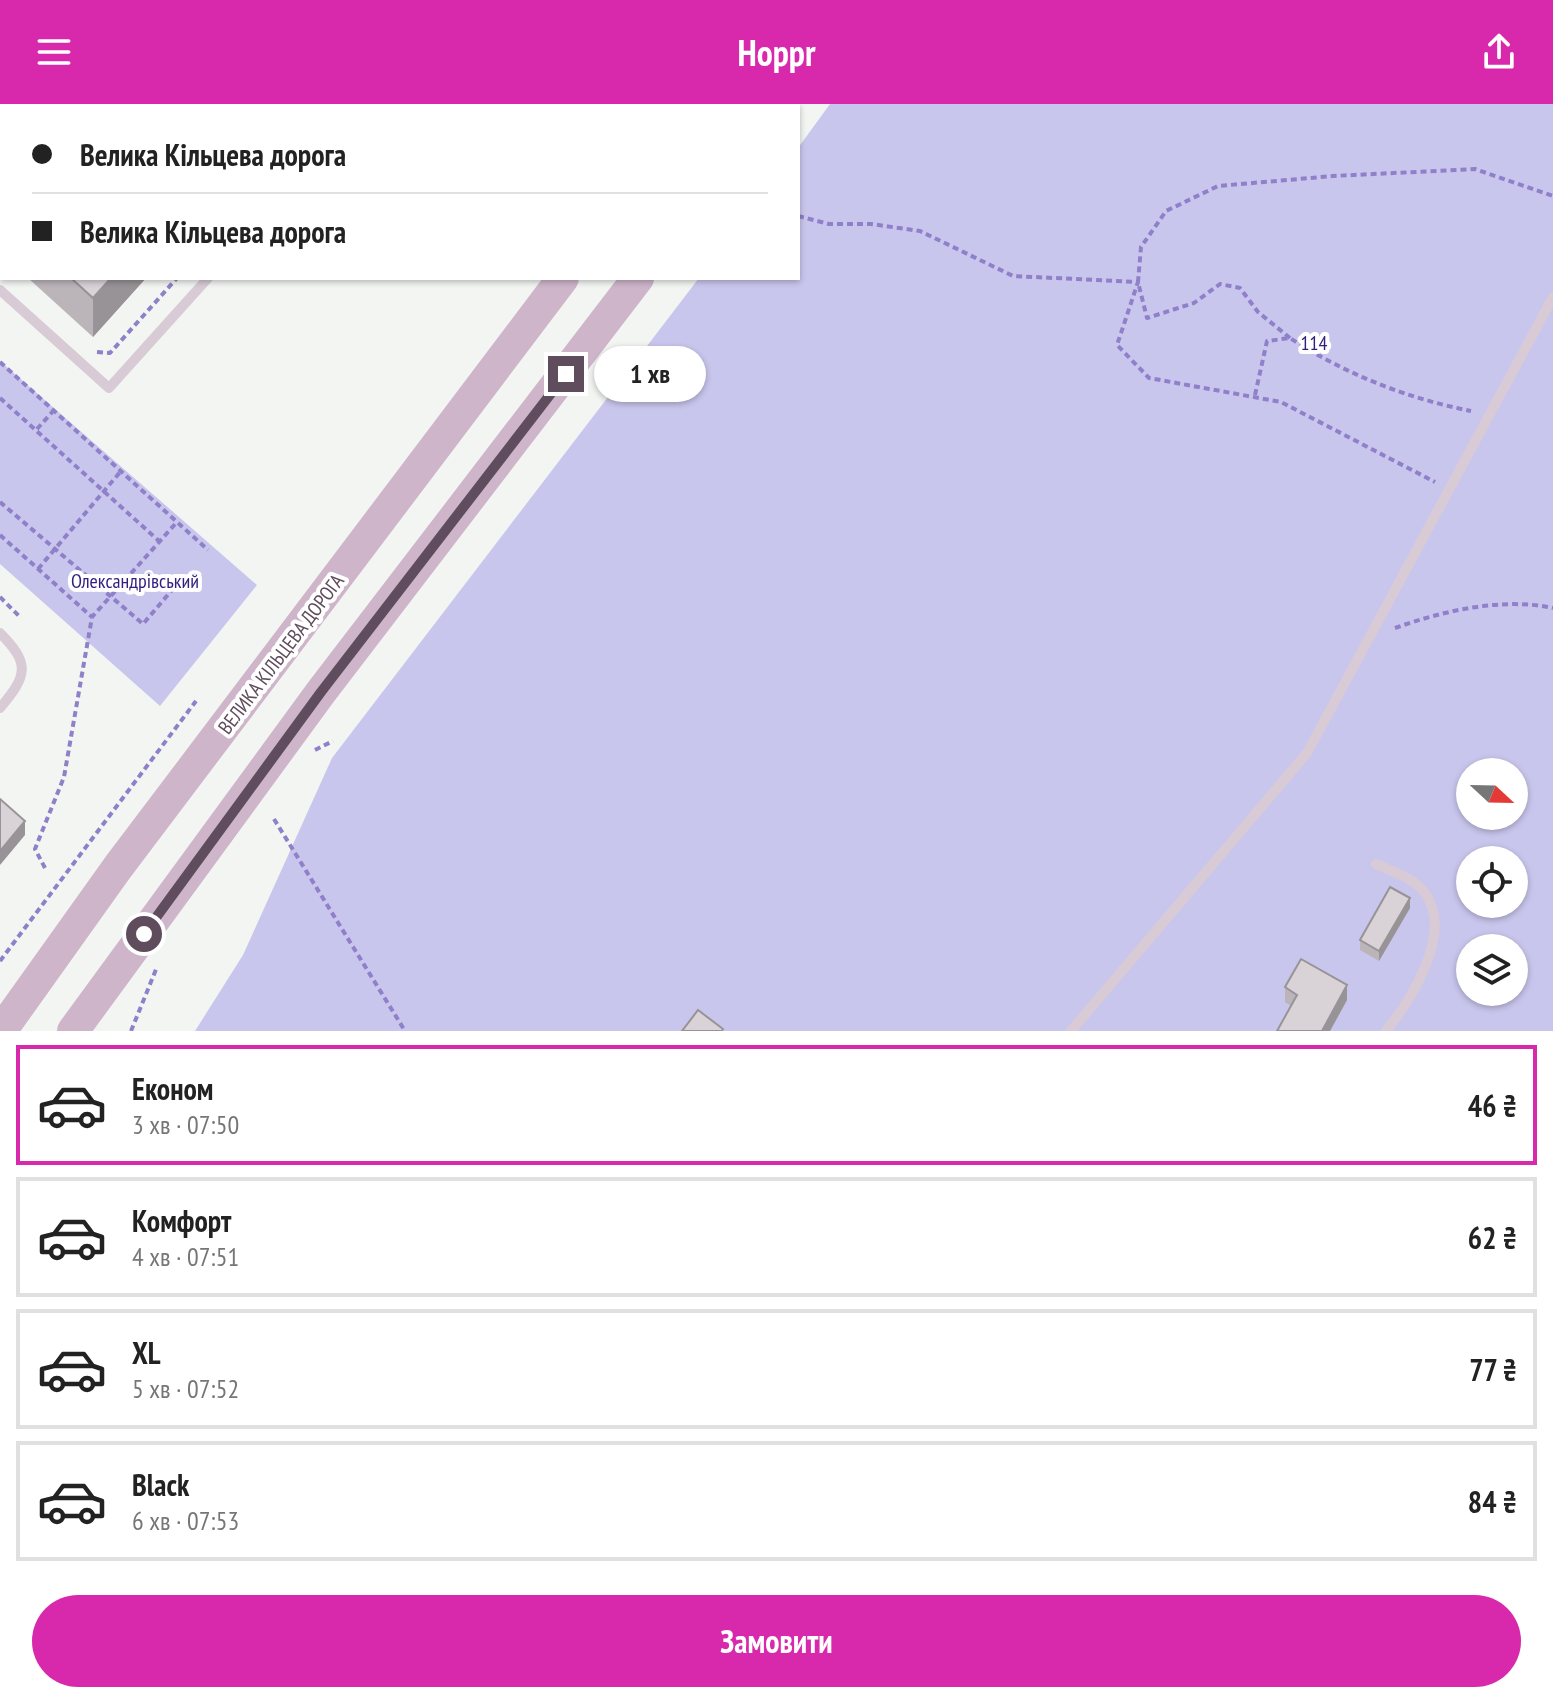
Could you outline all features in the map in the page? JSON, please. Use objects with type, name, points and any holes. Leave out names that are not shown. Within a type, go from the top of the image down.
[{"type":"main road","name":"ВЕЛИКА КІЛЬЦЕВА ДОРОГА","points":[[1,1031],[118,867],[561,280]]},
{"type":"main road","points":[[73,1031],[321,692],[636,280]]},
{"type":"lane","points":[[0,290],[109,388],[206,280]]},
{"type":"lane","points":[[1071,1031],[1307,753],[1553,297]]},
{"type":"lane","points":[[0,633],[22,660],[22,677],[0,708]]},
{"type":"lane","points":[[1376,864],[1407,878],[1425,893],[1433,918],[1424,973],[1405,1008],[1386,1031]]},
{"type":"path","points":[[1447,489],[1281,402],[1149,378],[1117,345],[1138,282],[1141,247],[1166,211],[1218,186],[1475,169],[1553,196]]},
{"type":"path","points":[[800,217],[829,224],[871,224],[920,231],[1013,276],[1138,282]]},
{"type":"path","points":[[90,346],[100,353],[110,353],[175,280]]},
{"type":"path","points":[[1138,282],[1147,318],[1194,303],[1220,284],[1240,288],[1258,312],[1321,358],[1384,387],[1436,404],[1489,414]]},
{"type":"path","points":[[1255,396],[1267,341],[1290,338]]},
{"type":"path","points":[[7,358],[1,363],[208,550]]},
{"type":"path","points":[[0,398],[159,541]]},
{"type":"path","points":[[36,430],[54,410]]},
{"type":"path","points":[[38,569],[121,471]]},
{"type":"path","points":[[0,502],[143,624],[178,583]]},
{"type":"path","points":[[45,868],[35,849],[64,777],[92,617],[177,522]]},
{"type":"path","points":[[0,535],[92,617]]},
{"type":"path","points":[[0,597],[21,618]]},
{"type":"path","points":[[1368,638],[1437,613],[1530,603],[1553,608]]},
{"type":"path","points":[[0,961],[196,701]]},
{"type":"path","points":[[313,751],[333,741]]},
{"type":"path","points":[[274,819],[405,1031]]},
{"type":"green space","name":"114","points":[[830,104],[1553,104],[1553,1031],[195,1031],[243,955],[332,758],[697,280],[800,280],[800,145]]},
{"type":"green space","name":"Олександрівський","points":[[0,361],[257,585],[160,706],[0,564]]},
{"type":"building","points":[[73,280],[109,280],[93,298]]},
{"type":"building","points":[[0,799],[25,821],[0,851]]},
{"type":"building","points":[[1390,887],[1410,898],[1379,951],[1360,940]]},
{"type":"building","points":[[1301,959],[1347,985],[1322,1031],[1277,1031],[1297,995],[1285,987]]},
{"type":"building","points":[[698,1010],[723,1029],[722,1031],[682,1031]]},
{"type":"route","points":[[144,934],[321,692],[566,374]]}]
